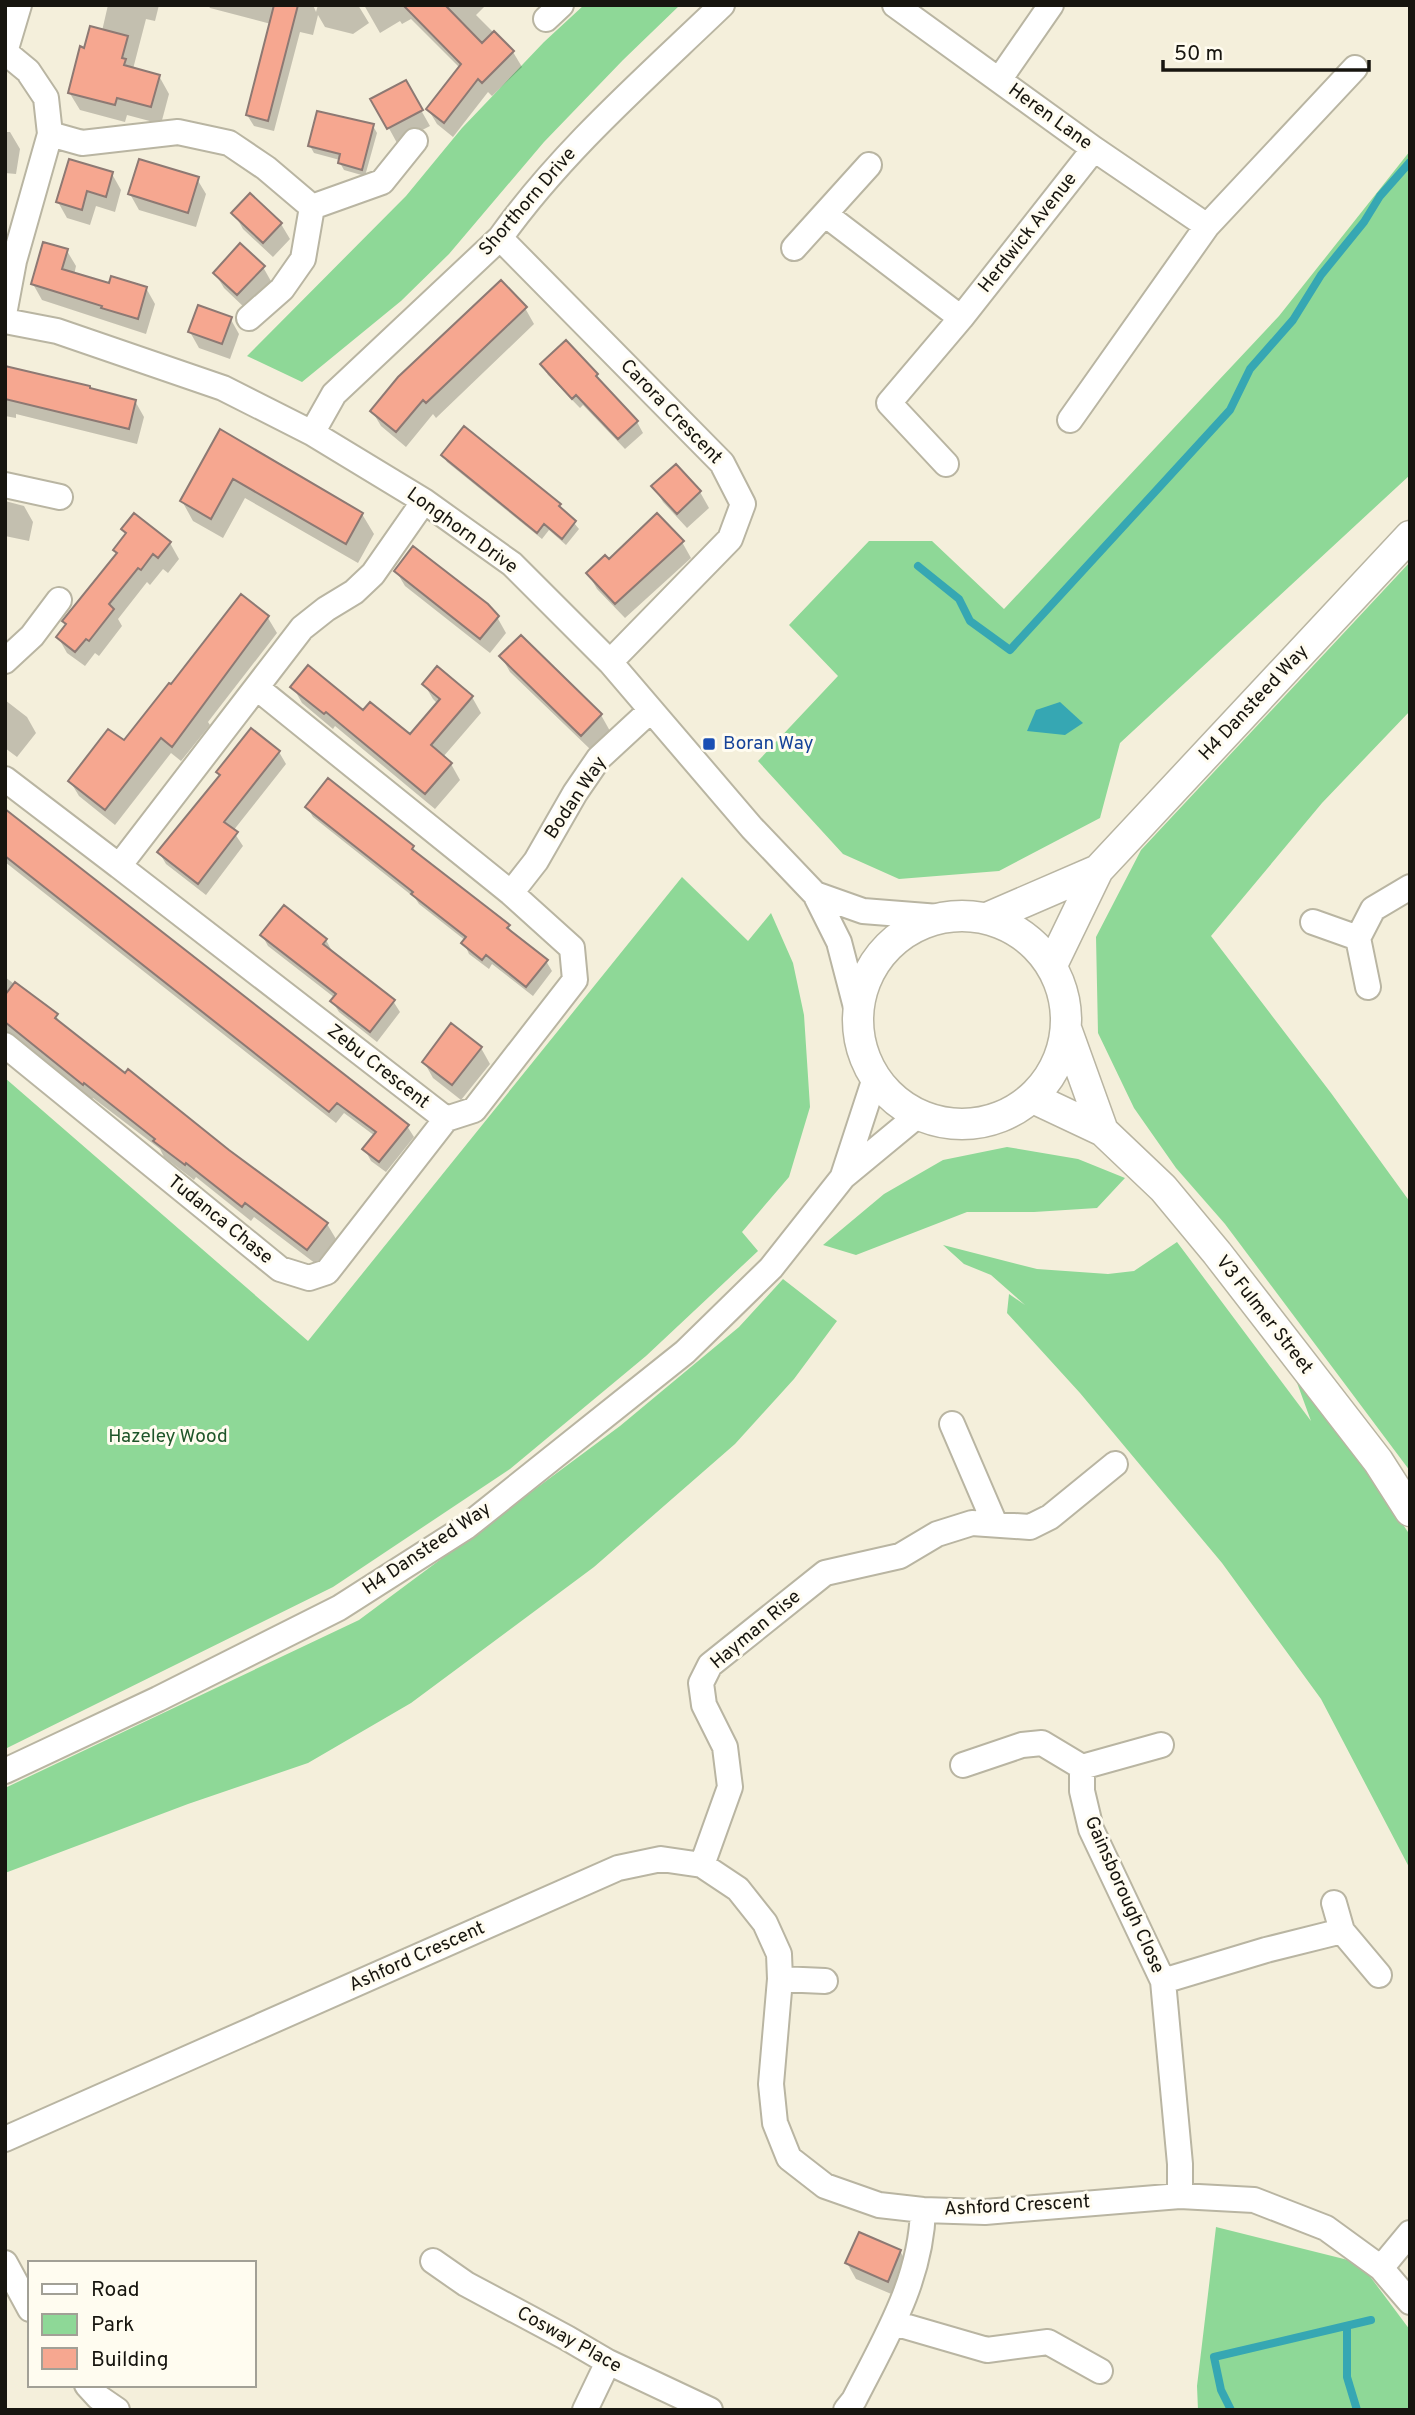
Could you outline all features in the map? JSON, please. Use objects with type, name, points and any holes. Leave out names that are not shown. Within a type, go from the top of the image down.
[{"type":"street","points":[[5,309],[14,261],[50,134],[46,98],[28,71],[5,52],[19,5]]},
{"type":"street","name":"Shorthorn Drive","points":[[312,433],[334,394],[500,238],[590,131],[722,5]]},
{"type":"street","name":"Heren Lane","points":[[895,5],[1094,149],[1207,226]]},
{"type":"street","points":[[999,80],[1051,5]]},
{"type":"street","points":[[1070,420],[1207,226],[1355,68]]},
{"type":"street","points":[[50,134],[82,143],[178,132],[229,143],[266,168],[312,207]]},
{"type":"street","points":[[312,207],[382,182],[415,141]]},
{"type":"street","name":"Herdwick Avenue","points":[[946,464],[889,403],[961,318],[1094,149]]},
{"type":"street","points":[[794,248],[869,165]]},
{"type":"street","points":[[249,318],[282,289],[303,259],[312,207]]},
{"type":"street","points":[[826,215],[961,318]]},
{"type":"street","name":"Carora Crescent","points":[[500,238],[722,463],[743,504],[730,539],[610,662]]},
{"type":"street","name":"Longhorn Drive","points":[[5,321],[57,331],[223,388],[312,433],[424,501],[512,564],[610,662],[752,828],[815,894],[839,942],[857,1011]]},
{"type":"street","points":[[5,485],[60,498]]},
{"type":"street","points":[[119,866],[303,628],[326,609],[355,593],[373,574],[424,501]]},
{"type":"street","name":"H4 Dansteed Way","points":[[1052,965],[1098,870],[1410,537]]},
{"type":"street","points":[[5,661],[32,636],[58,600]]},
{"type":"street","name":"Zebu Crescent","points":[[5,779],[446,1119],[474,1110],[575,980],[572,948],[511,893],[257,688]]},
{"type":"street","name":"Bodan Way","points":[[511,893],[536,861],[575,793],[599,758],[651,709]]},
{"type":"street","name":"H4 Dansteed Way","points":[[987,918],[1098,870]]},
{"type":"street","points":[[1368,987],[1358,938],[1373,908],[1410,887]]},
{"type":"street","name":"Longhorn Drive","points":[[815,894],[863,911],[939,917]]},
{"type":"street","points":[[963,915],[987,918],[1013,927],[1035,944],[1052,965],[1065,997],[1067,1031],[1061,1055],[1049,1078],[1032,1098],[1013,1112],[990,1121],[966,1124],[942,1122],[918,1115],[894,1099],[875,1078],[860,1046],[857,1011],[863,985],[875,962],[892,941],[914,926],[939,917],[963,915]]},
{"type":"street","points":[[1313,922],[1358,938]]},
{"type":"street","name":"V3 Fulmer Street","points":[[1067,1031],[1103,1131]]},
{"type":"street","name":"Tudanca Chase","points":[[5,1045],[280,1269],[309,1278],[327,1272],[446,1119]]},
{"type":"street","name":"H4 Dansteed Way","points":[[843,1177],[875,1078]]},
{"type":"street","name":"V3 Fulmer Street","points":[[1032,1098],[1103,1131],[1163,1188],[1217,1253],[1378,1461],[1410,1511]]},
{"type":"street","name":"H4 Dansteed Way","points":[[5,1771],[158,1699],[339,1608],[466,1527],[685,1352],[771,1268],[843,1177],[918,1115]]},
{"type":"street","points":[[952,1424],[995,1524]]},
{"type":"street","name":"Hayman Rise","points":[[702,1864],[730,1787],[725,1747],[704,1705],[701,1683],[710,1665],[825,1573],[900,1556],[937,1534],[972,1523],[1030,1527],[1050,1517],[1115,1465]]},
{"type":"street","points":[[963,1765],[1022,1745],[1042,1743],[1082,1767],[1161,1745]]},
{"type":"street","name":"Gainsborough Close","points":[[1082,1767],[1082,1791],[1091,1829],[1163,1980],[1180,2164],[1180,2196]]},
{"type":"street","name":"Ashford Crescent","points":[[5,2140],[618,1868],[661,1859],[702,1864],[738,1889],[765,1923],[779,1954],[780,1979],[771,2084],[775,2123],[789,2158],[825,2186],[879,2205],[923,2210],[985,2212],[1180,2196],[1254,2200],[1326,2228],[1381,2268],[1410,2302]]},
{"type":"street","points":[[1334,1903],[1342,1931],[1379,1975]]},
{"type":"street","name":"Gainsborough Close","points":[[1163,1980],[1342,1931]]},
{"type":"street","points":[[780,1979],[825,1980]]},
{"type":"street","points":[[846,2410],[854,2400],[894,2323],[912,2279],[922,2233],[923,2210]]},
{"type":"street","points":[[1381,2268],[1410,2233]]},
{"type":"street","name":"Cosway Place","points":[[433,2261],[466,2284],[608,2362],[710,2410]]},
{"type":"street","points":[[5,2263],[28,2305]]},
{"type":"street","points":[[894,2323],[987,2350],[1048,2342],[1100,2371]]},
{"type":"street","points":[[585,2410],[608,2362]]},
{"type":"street","points":[[89,2387],[117,2410]]},
{"type":"green space","points":[[584,5],[680,5],[544,142],[449,254],[401,301],[302,382],[247,356],[406,196],[462,128],[544,42]]},
{"type":"green space","points":[[1410,151],[1410,475],[1120,743],[1100,818],[999,871],[899,879],[843,854],[758,761],[838,676],[789,625],[869,541],[932,541],[1004,609],[1279,316]]},
{"type":"green space","points":[[1410,562],[1410,711],[1322,803],[1211,936],[1410,1202],[1410,1471],[1225,1224],[1176,1168],[1134,1108],[1098,1033],[1096,937],[1141,850]]},
{"type":"green space","name":"Hazeley Wood","points":[[682,877],[748,941],[771,913],[793,963],[804,1015],[810,1107],[789,1177],[742,1232],[758,1251],[646,1356],[510,1469],[333,1587],[5,1749],[5,1078],[308,1341]]},
{"type":"green space","points":[[1007,1147],[1078,1159],[1125,1178],[1097,1208],[967,1212],[856,1255],[823,1245],[884,1194],[943,1160]]},
{"type":"green space","points":[[1177,1242],[1311,1421],[1296,1380],[1362,1464],[1410,1535],[1410,1869],[1321,1699],[1222,1563],[1080,1393],[1007,1313],[1009,1294],[1025,1305],[991,1275],[964,1264],[943,1245],[1037,1269],[1108,1274],[1134,1271]]},
{"type":"green space","points":[[783,1279],[837,1321],[794,1379],[735,1444],[594,1567],[411,1703],[308,1763],[188,1804],[5,1873],[5,1788],[359,1620],[620,1426],[739,1327]]},
{"type":"green space","points":[[1216,2227],[1360,2263],[1410,2330],[1410,2410],[1198,2410],[1197,2386]]},
{"type":"water","points":[[1060,702],[1083,723],[1065,735],[1027,731],[1036,710]]},
{"type":"building","points":[[274,5],[298,5],[268,121],[246,115]]},
{"type":"building","points":[[403,5],[445,5],[482,43],[494,31],[514,51],[482,83],[478,79],[444,123],[426,109],[461,64]]},
{"type":"building","points":[[90,26],[128,36],[122,58],[126,59],[124,65],[160,75],[151,107],[117,98],[115,105],[68,93],[80,46],[84,48]]},
{"type":"building","points":[[406,80],[423,110],[387,129],[370,99]]},
{"type":"building","points":[[317,111],[374,124],[362,170],[338,163],[340,154],[308,146]]},
{"type":"building","points":[[69,159],[113,172],[106,197],[87,191],[82,210],[56,202]]},
{"type":"building","points":[[139,159],[199,177],[188,213],[128,194]]},
{"type":"building","points":[[250,193],[282,223],[263,243],[231,213]]},
{"type":"building","points":[[43,242],[68,249],[62,269],[109,283],[111,276],[147,287],[138,319],[31,284]]},
{"type":"building","points":[[240,243],[265,266],[237,295],[213,273]]},
{"type":"building","points":[[501,280],[527,307],[426,403],[423,400],[396,432],[370,411],[398,377]]},
{"type":"building","points":[[198,305],[232,317],[222,344],[188,332]]},
{"type":"building","points":[[566,340],[638,421],[618,439],[576,395],[572,399],[540,364]]},
{"type":"building","points":[[5,366],[136,400],[129,429],[5,399]]},
{"type":"building","points":[[464,426],[561,504],[559,506],[576,521],[562,539],[544,524],[537,533],[441,455]]},
{"type":"building","points":[[220,429],[363,513],[346,544],[233,479],[211,519],[180,501]]},
{"type":"building","points":[[676,464],[701,491],[677,514],[651,486]]},
{"type":"building","points":[[134,513],[171,542],[158,558],[153,554],[141,570],[138,568],[109,604],[114,609],[89,641],[86,639],[75,652],[56,637],[66,624],[62,621],[117,553],[113,550],[126,533],[121,529]]},
{"type":"building","points":[[657,513],[684,541],[615,604],[586,573],[605,555],[609,559]]},
{"type":"building","points":[[413,546],[488,604],[499,616],[480,639],[394,571]]},
{"type":"building","points":[[241,594],[269,616],[172,747],[161,738],[105,810],[68,781],[108,729],[124,740]]},
{"type":"building","points":[[521,635],[602,714],[581,736],[499,656]]},
{"type":"building","points":[[308,665],[363,710],[370,702],[410,734],[440,699],[422,684],[437,666],[473,696],[431,745],[452,763],[425,794],[326,712],[324,714],[290,687]]},
{"type":"building","points":[[251,728],[280,751],[224,822],[238,832],[198,884],[157,852],[220,775],[216,772]]},
{"type":"building","points":[[328,778],[414,846],[412,849],[510,925],[507,928],[548,960],[526,987],[486,955],[482,960],[461,943],[466,937],[305,807]]},
{"type":"building","points":[[5,809],[409,1125],[379,1162],[362,1149],[376,1132],[337,1103],[329,1112],[5,856]]},
{"type":"building","points":[[284,905],[327,939],[323,944],[395,1000],[370,1032],[330,1001],[336,994],[260,935]]},
{"type":"building","points":[[15,982],[58,1014],[55,1018],[125,1073],[128,1069],[229,1150],[328,1223],[307,1250],[245,1203],[242,1207],[153,1141],[155,1139],[5,1022],[5,995]]},
{"type":"building","points":[[451,1023],[482,1047],[452,1085],[422,1062]]},
{"type":"building","points":[[859,2232],[901,2250],[888,2282],[845,2263]]},
{"type":"waterway","points":[[918,566],[959,599],[970,621],[1010,650],[1230,410],[1250,369],[1293,320],[1321,275],[1364,222],[1380,196],[1410,162]]},
{"type":"waterway","points":[[1231,2410],[1221,2390],[1214,2357],[1371,2320]]},
{"type":"waterway","points":[[1347,2326],[1347,2377],[1357,2410]]},
{"type":"place","name":"Boran Way","points":[[709,744]]}]
